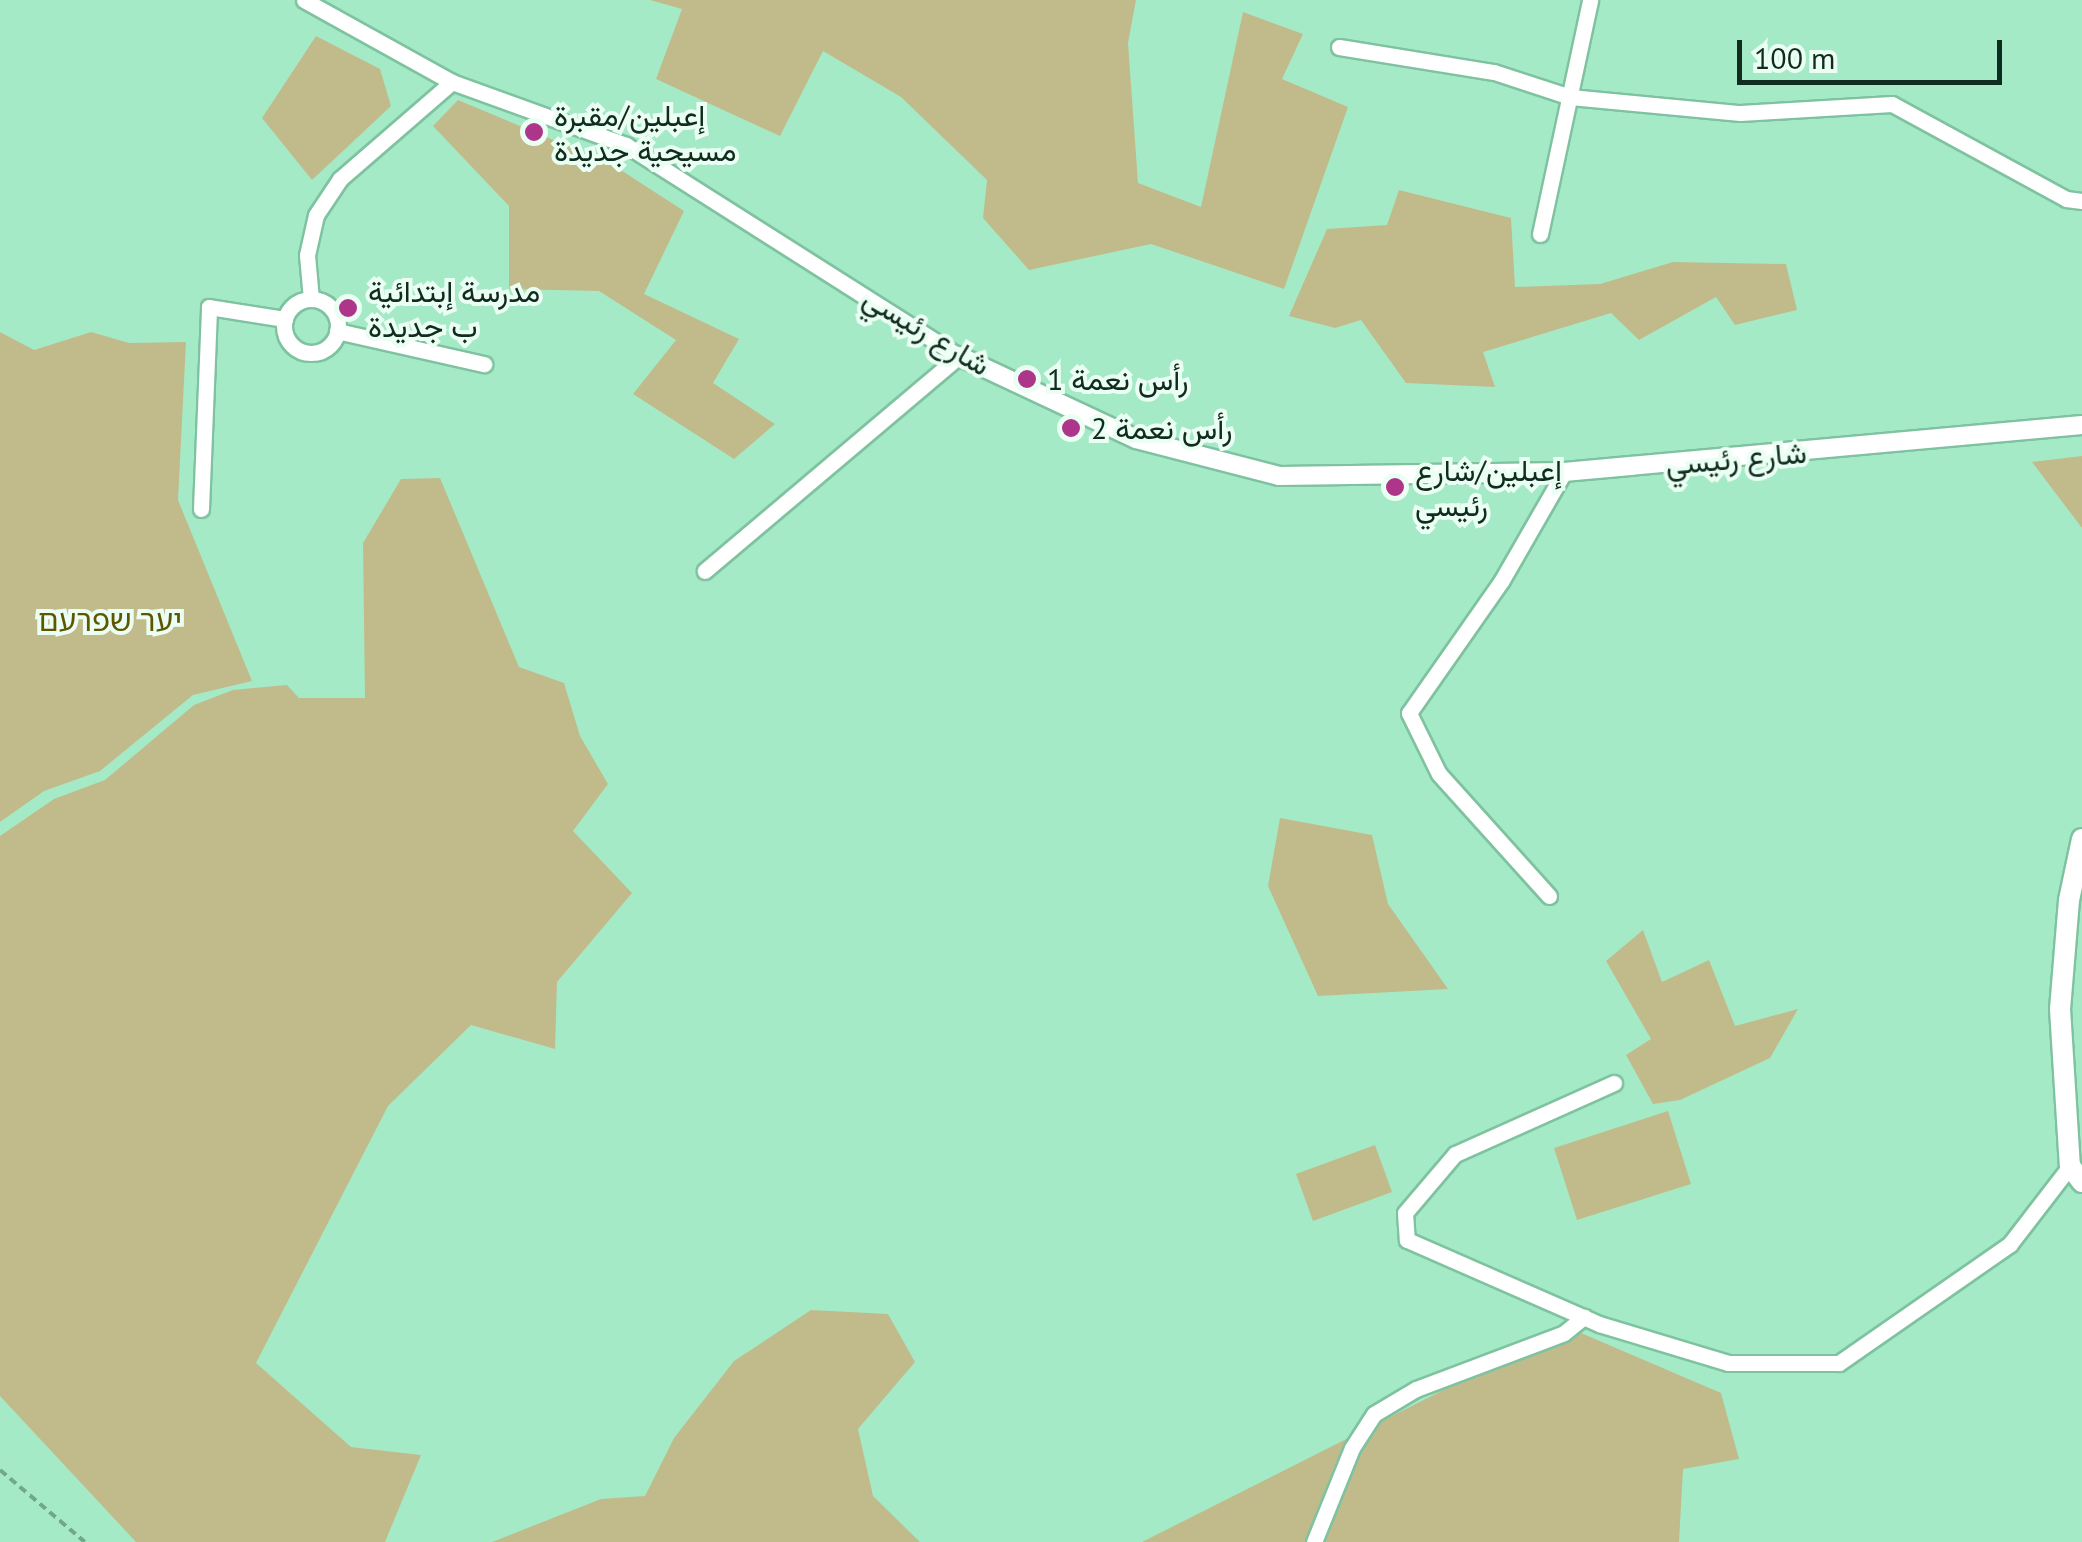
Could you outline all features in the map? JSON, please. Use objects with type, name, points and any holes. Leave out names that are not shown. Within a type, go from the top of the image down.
[{"type":"main road","points":[[2076,1174],[2060,1009],[2069,900],[2082,838]]},
{"type":"street","name":"شارع رئيسي","points":[[304,0],[452,82],[626,144],[959,356],[1136,439],[1279,476],[1564,472],[2082,425]]},
{"type":"street","points":[[1540,234],[1590,0]]},
{"type":"street","points":[[1339,47],[1494,72],[1570,97],[1740,113],[1892,104],[2066,200],[2082,201]]},
{"type":"street","points":[[311,300],[307,255],[316,214],[340,179],[452,82]]},
{"type":"street","points":[[311,300],[328,306],[337,331],[329,346],[304,352],[290,344],[285,319],[294,305],[311,300]]},
{"type":"street","points":[[201,509],[209,307],[285,319]]},
{"type":"street","points":[[337,331],[484,364]]},
{"type":"street","points":[[705,571],[959,356]]},
{"type":"street","points":[[1548,896],[1439,774],[1408,713],[1502,580],[1564,472]]},
{"type":"street","points":[[1614,1082],[1456,1154],[1405,1213],[1406,1240],[1584,1317],[1728,1363],[1840,1363],[2010,1244],[2076,1174]]},
{"type":"street","points":[[1314,1542],[1352,1448],[1374,1414],[1416,1390],[1564,1334],[1584,1317]]},
{"type":"path","points":[[0,1470],[85,1542]]},
{"type":"green space","points":[[650,0],[1136,0],[1128,43],[1138,183],[1201,207],[1243,12],[1303,34],[1282,79],[1348,107],[1284,289],[1151,244],[1029,270],[983,218],[987,180],[901,97],[823,51],[780,136],[656,79],[682,9]]},
{"type":"green space","points":[[316,36],[380,69],[391,106],[312,180],[262,118]]},
{"type":"green space","points":[[458,100],[613,165],[684,211],[644,294],[739,339],[713,383],[775,424],[734,459],[633,394],[676,340],[599,291],[509,289],[509,206],[433,126]]},
{"type":"green space","points":[[1399,190],[1511,218],[1515,287],[1600,284],[1673,262],[1786,264],[1797,310],[1735,325],[1716,297],[1639,340],[1611,313],[1483,352],[1495,387],[1406,383],[1361,320],[1335,328],[1289,316],[1327,229],[1387,225]]},
{"type":"green space","name":"יער שפרעם","points":[[0,332],[34,350],[91,332],[129,343],[186,342],[178,500],[252,681],[193,695],[100,771],[44,791],[0,822]]},
{"type":"green space","points":[[2082,456],[2082,528],[2032,462]]},
{"type":"green space","points":[[440,478],[519,667],[564,683],[580,736],[608,784],[573,831],[632,893],[557,982],[555,1049],[471,1025],[388,1106],[256,1363],[351,1447],[421,1455],[385,1542],[136,1542],[0,1396],[0,836],[54,799],[105,780],[194,705],[233,690],[287,685],[299,698],[365,698],[363,543],[401,479]]},
{"type":"green space","points":[[1280,818],[1372,835],[1388,904],[1448,989],[1318,996],[1268,886]]},
{"type":"green space","points":[[1643,930],[1662,982],[1709,960],[1735,1026],[1798,1009],[1770,1058],[1680,1100],[1653,1104],[1626,1055],[1651,1039],[1606,961]]},
{"type":"green space","points":[[1668,1111],[1691,1184],[1577,1220],[1554,1148]]},
{"type":"green space","points":[[1375,1145],[1392,1192],[1313,1221],[1296,1174]]},
{"type":"green space","points":[[811,1310],[888,1314],[915,1362],[858,1429],[873,1496],[920,1542],[492,1542],[601,1499],[645,1496],[674,1438],[734,1361]]},
{"type":"green space","points":[[1581,1333],[1721,1393],[1739,1459],[1683,1469],[1679,1542],[1142,1542],[1491,1366]]},
{"type":"place","name":"إعبلين/مقبرة مسيحية جديدة","points":[[534,132]]},
{"type":"place","name":"مدرسة إبتدائية ب جديدة","points":[[348,308]]},
{"type":"place","name":"رأس نعمة 1","points":[[1027,379]]},
{"type":"place","name":"رأس نعمة 2","points":[[1071,428]]},
{"type":"place","name":"إعبلين/شارع رئيسي","points":[[1395,487]]}]
